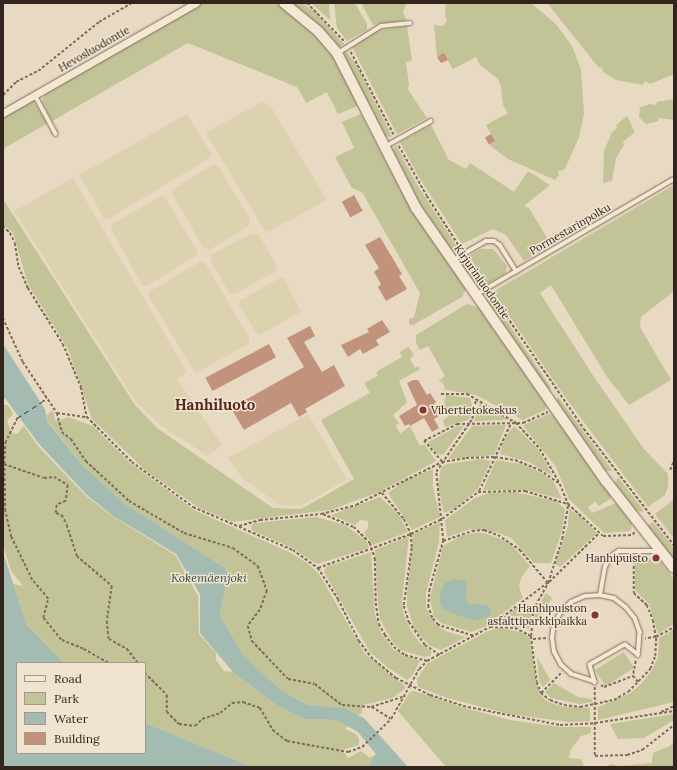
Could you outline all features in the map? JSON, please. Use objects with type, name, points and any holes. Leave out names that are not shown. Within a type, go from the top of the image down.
[{"type":"street","name":"Hevosluodontie","points":[[3,113],[196,3]]},
{"type":"street","name":"Kirjurinluodontie","points":[[284,3],[318,31],[337,54],[412,202],[639,526],[674,568]]},
{"type":"lane","points":[[337,54],[381,26],[410,23]]},
{"type":"lane","points":[[34,95],[56,134]]},
{"type":"lane","points":[[383,147],[431,121]]},
{"type":"lane","name":"Pormestarinpolku","points":[[476,295],[674,179]]},
{"type":"lane","points":[[452,260],[486,241],[494,240],[516,271]]},
{"type":"lane","points":[[600,595],[605,567],[610,557],[619,550],[659,550]]},
{"type":"lane","points":[[600,595],[614,598],[626,606],[635,618],[639,638],[638,655],[625,645],[590,666],[595,682],[584,680],[565,669],[554,652],[552,638],[554,624],[561,612],[571,602],[585,596],[600,595]]},
{"type":"path","points":[[3,95],[16,82],[38,71],[99,22],[132,3]]},
{"type":"path","points":[[307,3],[334,28],[348,46],[396,140],[427,196],[487,288],[584,429],[674,545]]},
{"type":"path","points":[[3,226],[10,233],[15,243],[19,267],[28,288],[64,344],[81,387],[87,417],[132,462],[162,486],[193,507],[219,520],[239,526],[293,550],[318,568],[338,599],[359,641],[371,657],[410,686],[468,707],[511,717],[560,724],[595,723],[674,711]]},
{"type":"path","points":[[3,318],[23,362],[57,413],[62,432],[71,439],[86,461],[130,501],[184,534],[233,548],[258,566],[267,591],[260,610],[248,626],[252,642],[288,679],[315,684],[342,705],[371,707],[405,696]]},
{"type":"path","points":[[441,394],[467,394],[516,423],[540,449],[560,484],[568,504],[562,539],[548,583],[533,610],[531,636]]},
{"type":"path","points":[[42,402],[47,398]]},
{"type":"path","points":[[474,636],[438,625],[432,618],[428,607],[429,591],[443,540],[442,519],[436,486],[436,472],[469,424],[476,409],[476,398]]},
{"type":"path","points":[[442,462],[424,441],[456,424],[516,423],[531,421],[555,408]]},
{"type":"path","points":[[57,413],[87,417]]},
{"type":"path","points":[[17,418],[4,444],[5,511],[11,537],[32,580],[48,598],[43,618],[61,640],[83,649],[106,662]]},
{"type":"path","points":[[318,568],[411,534],[442,519],[478,492],[511,423]]},
{"type":"path","points":[[239,526],[260,520],[322,514],[356,505],[382,493],[407,477],[442,462],[495,457],[515,460],[540,470],[560,484]]},
{"type":"path","points":[[670,470],[674,460]]},
{"type":"path","points":[[4,464],[44,478],[54,477],[68,485],[66,501],[57,506],[56,512],[62,515],[67,525],[77,556],[112,586],[107,621],[109,639],[127,649],[137,662]]},
{"type":"path","points":[[478,492],[525,491],[568,504],[603,536],[633,535],[635,529],[639,526]]},
{"type":"path","points":[[382,493],[404,519],[411,534],[412,548],[404,606],[409,622],[416,636],[440,654]]},
{"type":"path","points":[[322,514],[354,527],[365,536],[373,549],[376,603],[380,624],[385,635],[394,647],[405,655],[427,661]]},
{"type":"path","points":[[443,540],[472,531],[484,530],[498,535],[520,550],[548,583]]},
{"type":"path","points":[[146,674],[167,695],[167,712],[179,724],[195,726],[202,719],[220,713],[232,703],[243,702],[260,708],[273,730],[288,741],[348,752],[362,747],[391,719],[419,669],[427,661],[490,627],[548,583],[600,532]]},
{"type":"path","points":[[490,627],[515,628],[531,636],[533,639],[537,682],[541,693],[550,700],[564,705],[594,706],[614,700],[639,683],[650,670],[655,656],[656,638],[654,620],[647,605],[634,593],[634,550]]},
{"type":"path","points":[[639,638],[656,638],[674,627]]},
{"type":"path","points":[[533,639],[552,638]]},
{"type":"path","points":[[633,676],[638,655]]},
{"type":"path","points":[[541,693],[565,669]]},
{"type":"path","points":[[633,676],[639,683]]},
{"type":"path","points":[[633,676],[604,687],[595,682],[595,756],[627,755],[642,750],[674,725]]},
{"type":"path","points":[[660,712],[674,706]]},
{"type":"path","points":[[371,707],[391,719]]},
{"type":"shaded area","points":[[261,102],[270,105],[327,200],[266,233],[206,133]]},
{"type":"shaded area","points":[[187,114],[211,153],[210,158],[108,219],[104,218],[79,175]]},
{"type":"shaded area","points":[[213,165],[218,166],[250,219],[249,226],[209,250],[203,247],[172,194],[172,190]]},
{"type":"shaded area","points":[[73,178],[187,372],[177,379],[222,445],[208,456],[160,425],[136,402],[14,211]]},
{"type":"shaded area","points":[[161,196],[165,197],[197,251],[197,255],[147,286],[142,285],[111,229],[112,224]]},
{"type":"shaded area","points":[[252,233],[259,235],[277,266],[276,271],[235,294],[229,293],[211,261],[211,255]]},
{"type":"shaded area","points":[[201,261],[204,261],[250,339],[249,343],[198,372],[194,371],[148,295],[149,292]]},
{"type":"shaded area","points":[[280,278],[284,279],[301,312],[260,335],[257,334],[239,304],[240,301]]},
{"type":"shaded area","points":[[308,414],[347,479],[301,506],[280,505],[242,478],[228,458]]},
{"type":"green space","points":[[202,3],[278,3],[317,36],[329,51],[344,73],[358,106],[338,114],[327,92],[306,103],[297,87],[188,43],[52,121],[42,101],[45,94]]},
{"type":"green space","points":[[291,3],[303,3],[318,15],[344,44],[337,48]]},
{"type":"green space","points":[[311,3],[329,3],[330,20],[321,12]]},
{"type":"green space","points":[[334,3],[355,3],[367,24],[367,30],[347,41],[337,28]]},
{"type":"green space","points":[[361,3],[407,3],[403,11],[406,20],[373,25]]},
{"type":"green space","points":[[446,3],[531,3],[556,24],[572,46],[581,69],[584,114],[579,137],[570,158],[564,170],[558,171],[559,175],[555,180],[508,159],[489,145],[495,141],[486,125],[508,113],[503,105],[501,87],[498,79],[480,65],[476,57],[453,69],[444,54],[437,57],[434,25],[443,26],[447,21],[445,16]]},
{"type":"green space","points":[[547,3],[674,3],[674,74],[650,84],[645,81],[643,85],[616,80],[603,72],[602,67],[599,68]]},
{"type":"green space","points":[[407,26],[412,61],[406,62],[409,85],[407,88],[427,118],[397,134],[352,47],[379,30]]},
{"type":"green space","points":[[346,51],[357,65],[392,137],[383,136],[343,55]]},
{"type":"green space","points":[[674,99],[674,120],[658,118],[658,121],[646,124],[639,117],[640,107],[650,104],[656,105],[657,102]]},
{"type":"green space","points":[[33,101],[48,123],[3,149],[3,118]]},
{"type":"green space","points":[[361,114],[404,196],[466,289],[462,297],[413,325],[409,324],[409,319],[414,317],[420,293],[362,192],[352,188],[335,157],[354,148],[342,122]]},
{"type":"green space","points":[[627,116],[635,132],[623,142],[624,145],[616,158],[612,181],[603,183],[604,151],[612,132],[617,128],[616,125]]},
{"type":"green space","points":[[431,125],[449,160],[466,169],[470,163],[514,192],[528,171],[550,185],[524,206],[529,208],[547,238],[545,241],[547,248],[524,261],[506,235],[493,229],[462,244],[418,176],[400,142]]},
{"type":"green space","points":[[396,145],[416,183],[459,250],[456,252],[451,250],[416,198],[392,152]]},
{"type":"green space","points":[[674,185],[674,291],[641,317],[640,327],[671,380],[629,405],[607,377],[551,285],[540,293],[594,377],[644,449],[668,474],[668,486],[665,495],[648,507],[565,397],[493,292]]},
{"type":"green space","points":[[3,199],[135,405],[157,428],[273,508],[301,509],[354,479],[321,420],[370,393],[364,383],[378,376],[376,372],[402,357],[400,352],[408,347],[414,354],[410,359],[415,368],[418,366],[420,369],[399,381],[407,402],[393,415],[399,424],[396,425],[400,434],[410,426],[420,446],[424,444],[436,461],[379,492],[330,510],[232,522],[198,507],[146,471],[92,419],[68,349],[28,284],[13,233],[3,224]]},
{"type":"green space","points":[[481,249],[493,249],[507,266],[505,274],[487,284],[469,256]]},
{"type":"green space","points":[[465,258],[481,283],[474,282],[461,265]]},
{"type":"green space","points":[[491,297],[551,388],[550,389],[547,388],[487,302],[487,298]]},
{"type":"green space","points":[[467,304],[479,308],[547,406],[545,410],[523,420],[476,395],[442,389],[445,388],[442,382],[438,381],[445,376],[428,346],[420,350],[416,343],[416,335]]},
{"type":"green space","points":[[446,395],[470,398],[473,408],[468,420],[445,427],[443,420],[448,417],[443,406]]},
{"type":"green space","points":[[558,397],[612,471],[605,471],[556,401]]},
{"type":"green space","points":[[480,403],[505,418],[506,420],[474,421]]},
{"type":"green space","points":[[4,405],[8,405],[13,414],[7,421],[12,433],[17,434],[24,426],[37,445],[86,496],[112,516],[175,555],[198,596],[199,634],[216,653],[216,660],[224,671],[233,672],[278,706],[305,719],[336,720],[347,726],[345,729],[356,734],[359,739],[359,745],[342,750],[348,758],[361,751],[370,758],[376,754],[368,767],[253,767],[146,723],[146,662],[63,662],[26,624],[13,584],[23,586],[11,571],[3,545]]},
{"type":"green space","points":[[53,410],[55,420],[59,421],[68,417],[93,426],[130,463],[194,510],[289,552],[307,563],[319,574],[365,654],[404,685],[405,689],[392,698],[363,705],[362,713],[358,715],[344,708],[308,705],[282,691],[244,656],[220,616],[228,573],[225,568],[125,504],[81,464],[47,420],[46,416]]},
{"type":"green space","points":[[549,414],[555,416],[611,495],[610,499],[599,506],[595,502],[588,507],[592,513],[616,503],[632,523],[631,531],[604,533],[569,499],[556,467],[524,427],[524,425]]},
{"type":"green space","points":[[506,425],[494,455],[448,459],[472,426]]},
{"type":"green space","points":[[458,426],[464,426],[443,455],[437,454],[427,443]]},
{"type":"green space","points":[[514,426],[538,449],[553,476],[529,462],[500,454],[504,439]]},
{"type":"green space","points":[[481,459],[491,461],[478,489],[456,508],[444,513],[438,486],[441,467],[447,464]]},
{"type":"green space","points":[[496,460],[521,464],[540,472],[553,481],[562,499],[526,490],[483,490]]},
{"type":"green space","points":[[433,469],[433,487],[440,517],[412,530],[388,493],[406,480]]},
{"type":"green space","points":[[618,477],[644,511],[634,510],[615,484]]},
{"type":"green space","points":[[514,492],[556,501],[565,509],[562,531],[551,563],[534,563],[511,538],[496,532],[471,529],[447,537],[445,520],[475,498],[488,493]]},
{"type":"green space","points":[[380,497],[399,515],[408,532],[373,545],[364,533],[368,528],[368,521],[361,520],[355,525],[331,515]]},
{"type":"green space","points":[[674,499],[674,539],[655,514]]},
{"type":"green space","points":[[569,509],[581,517],[597,533],[560,567],[555,564],[568,526]]},
{"type":"green space","points":[[316,517],[345,525],[366,541],[369,548],[317,564],[292,548],[252,530],[251,527],[254,523]]},
{"type":"green space","points":[[440,522],[439,542],[426,593],[426,608],[437,626],[448,632],[466,637],[441,650],[430,646],[415,630],[407,606],[413,534]]},
{"type":"green space","points":[[653,522],[674,548],[674,560],[647,526]]},
{"type":"green space","points":[[472,533],[484,533],[509,542],[530,566],[521,578],[519,587],[523,598],[485,627],[471,632],[441,623],[434,617],[430,598],[443,546],[461,536]]},
{"type":"green space","points":[[409,536],[402,601],[404,616],[411,631],[420,643],[432,652],[430,656],[424,657],[401,650],[393,643],[380,619],[378,603],[375,550]]},
{"type":"green space","points":[[371,552],[375,614],[381,633],[393,649],[405,656],[420,661],[412,676],[407,680],[387,667],[370,652],[324,572],[326,567]]},
{"type":"green space","points":[[635,558],[658,559],[674,579],[674,624],[658,634],[649,604],[635,590]]},
{"type":"green space","points":[[546,593],[552,598],[539,620],[533,622],[535,612]]},
{"type":"green space","points":[[525,602],[532,607],[529,629],[495,624]]},
{"type":"green space","points":[[499,628],[516,631],[527,635],[530,639],[539,694],[548,702],[564,707],[590,708],[590,721],[569,722],[509,714],[447,698],[418,687],[417,679],[428,663],[488,631]]},
{"type":"green space","points":[[674,629],[674,702],[598,720],[598,707],[629,694],[641,684],[652,670],[658,657],[659,638]]},
{"type":"green space","points":[[624,652],[634,668],[605,686],[595,670]]},
{"type":"green space","points":[[537,656],[550,680],[543,687],[539,681]]},
{"type":"green space","points":[[554,683],[578,697],[592,699],[592,702],[580,704],[551,698],[545,692]]},
{"type":"green space","points":[[414,691],[468,709],[510,720],[560,727],[591,727],[591,733],[581,736],[570,751],[569,758],[581,759],[584,767],[446,767],[398,711],[410,692]]},
{"type":"green space","points":[[674,714],[674,720],[644,738],[618,739],[610,724]]},
{"type":"green space","points":[[674,741],[674,767],[606,767],[610,764],[619,766],[652,763],[653,753],[670,746]]},
{"type":"water","name":"Kokemäenjoki","points":[[3,344],[45,409],[47,421],[81,464],[125,504],[225,568],[228,573],[220,616],[244,656],[282,691],[308,705],[344,708],[364,718],[408,767],[368,767],[376,754],[358,732],[336,720],[305,719],[278,706],[233,672],[200,633],[200,594],[176,554],[113,516],[87,495],[39,444],[5,398],[3,403]]},
{"type":"water","points":[[3,552],[26,624],[63,662],[16,662],[16,754],[146,754],[146,723],[253,767],[3,766]]},
{"type":"water","points":[[454,579],[467,581],[466,599],[468,604],[487,605],[491,610],[490,616],[474,621],[444,610],[440,603],[440,594],[445,583]]},
{"type":"building","points":[[444,53],[448,60],[441,63],[437,57]]},
{"type":"building","points":[[491,134],[495,141],[489,144],[485,138]]},
{"type":"building","points":[[354,195],[363,211],[350,218],[342,202]]},
{"type":"building","points":[[380,237],[402,274],[399,276],[407,289],[386,301],[378,287],[381,284],[374,272],[379,268],[365,245]]},
{"type":"building","points":[[382,320],[390,332],[376,340],[379,345],[363,354],[360,349],[348,357],[341,345],[369,332],[367,329]]},
{"type":"building","points":[[310,326],[315,336],[304,342],[322,372],[334,365],[345,386],[305,409],[307,412],[299,417],[291,403],[244,430],[231,408],[304,367],[287,338]]},
{"type":"building","points":[[269,344],[276,357],[212,391],[205,378]]},
{"type":"building","name":"Vihertietokeskus","points":[[413,380],[418,380],[427,395],[430,393],[436,402],[433,405],[439,416],[434,419],[439,428],[432,432],[424,418],[410,426],[409,424],[405,426],[399,416],[417,405],[407,383]]},
{"type":"ferry route","points":[[17,418],[42,402]]},
{"type":"place","name":"Vihertietokeskus","points":[[423,410]]},
{"type":"place","name":"Hanhipuisto","points":[[656,558]]},
{"type":"place","name":"Hanhipuiston asfalttiparkkipaikka","points":[[595,615]]},
{"type":"district","name":"Hanhiluoto","points":[[215,405]]}]
